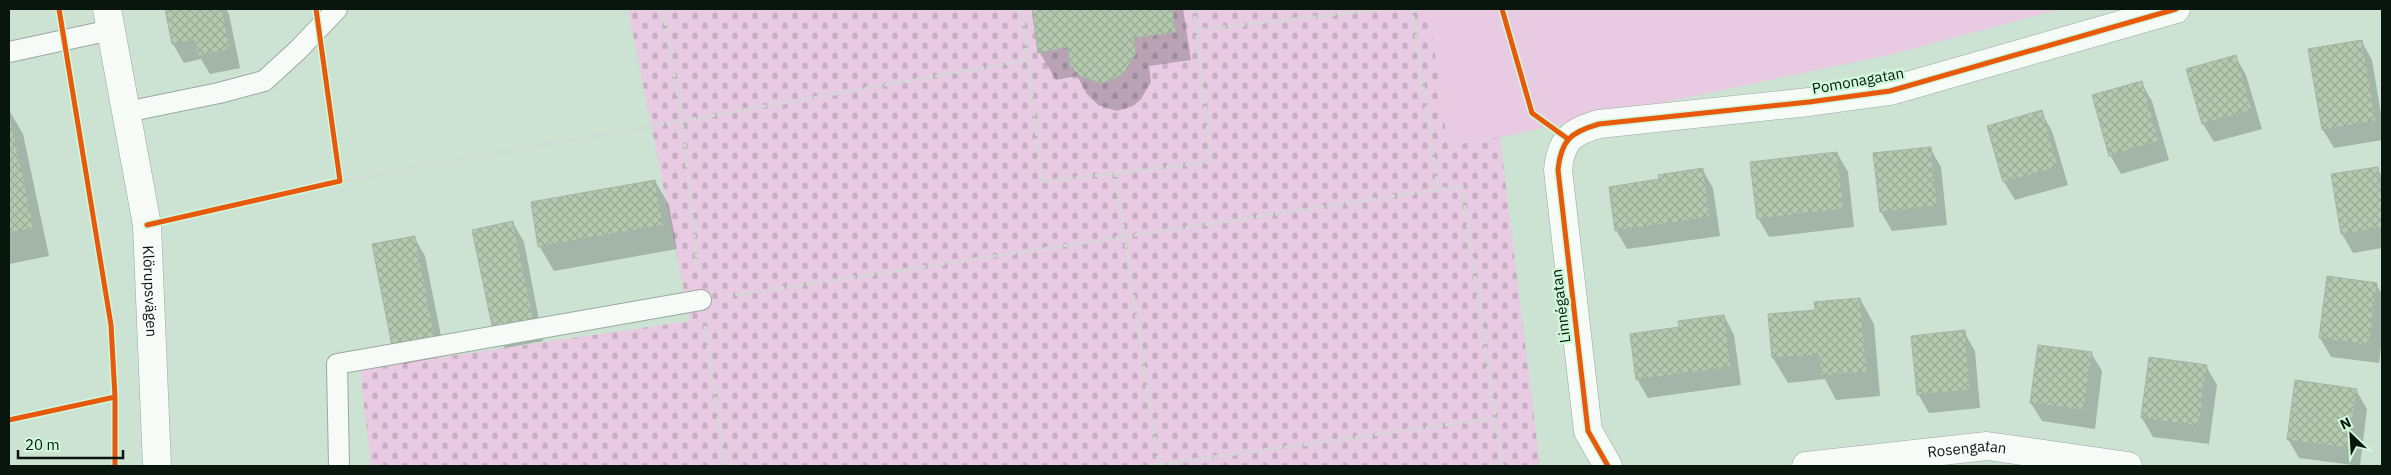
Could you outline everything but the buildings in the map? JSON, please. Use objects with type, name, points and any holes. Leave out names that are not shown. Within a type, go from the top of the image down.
[{"type":"street","name":"Pomonagatan","points":[[1568,139],[1581,129],[1599,124],[1809,102],[1890,91],[2176,9]]},
{"type":"street","name":"Klörupsvägen","points":[[109,19],[147,225],[157,466]]},
{"type":"street","name":"Linnégatan","points":[[1568,139],[1560,153],[1558,170],[1588,431],[1608,466]]},
{"type":"street","name":"Rosengatan","points":[[1806,466],[1987,446],[2128,466]]},
{"type":"lane","points":[[126,112],[219,93],[264,81],[338,9]]},
{"type":"lane","name":"Klörupsvägen","points":[[9,52],[109,19]]},
{"type":"lane","points":[[339,466],[337,364],[701,300]]},
{"type":"path","points":[[663,9],[682,121],[701,300],[725,466]]},
{"type":"path","points":[[1022,9],[1042,182],[1211,162],[1194,9]]},
{"type":"path","points":[[1196,30],[1386,9]]},
{"type":"path","points":[[1412,9],[1438,190]]},
{"type":"path","points":[[331,183],[1028,60]]},
{"type":"path","points":[[339,172],[340,181]]},
{"type":"path","points":[[1115,173],[1126,236],[1159,466]]},
{"type":"path","points":[[701,300],[1462,186],[1502,466]]},
{"type":"path","points":[[1149,466],[1495,418]]},
{"type":"green space","points":[[628,9],[1429,9],[1448,146],[1500,137],[1540,466],[371,466],[360,369],[690,321]]},
{"type":"green space","points":[[1429,9],[2061,9],[1893,54],[1500,137],[1448,146]]},
{"type":"cycle path","points":[[59,9],[111,325],[115,397],[115,466]]},
{"type":"cycle path","points":[[147,225],[340,181],[316,9]]},
{"type":"cycle path","points":[[1502,9],[1532,113],[1568,139]]},
{"type":"cycle path","points":[[1608,466],[1588,431],[1558,170],[1559,160],[1565,144],[1575,134],[1599,124],[1809,102],[1890,91],[2176,9]]},
{"type":"cycle path","points":[[9,420],[115,397]]}]
